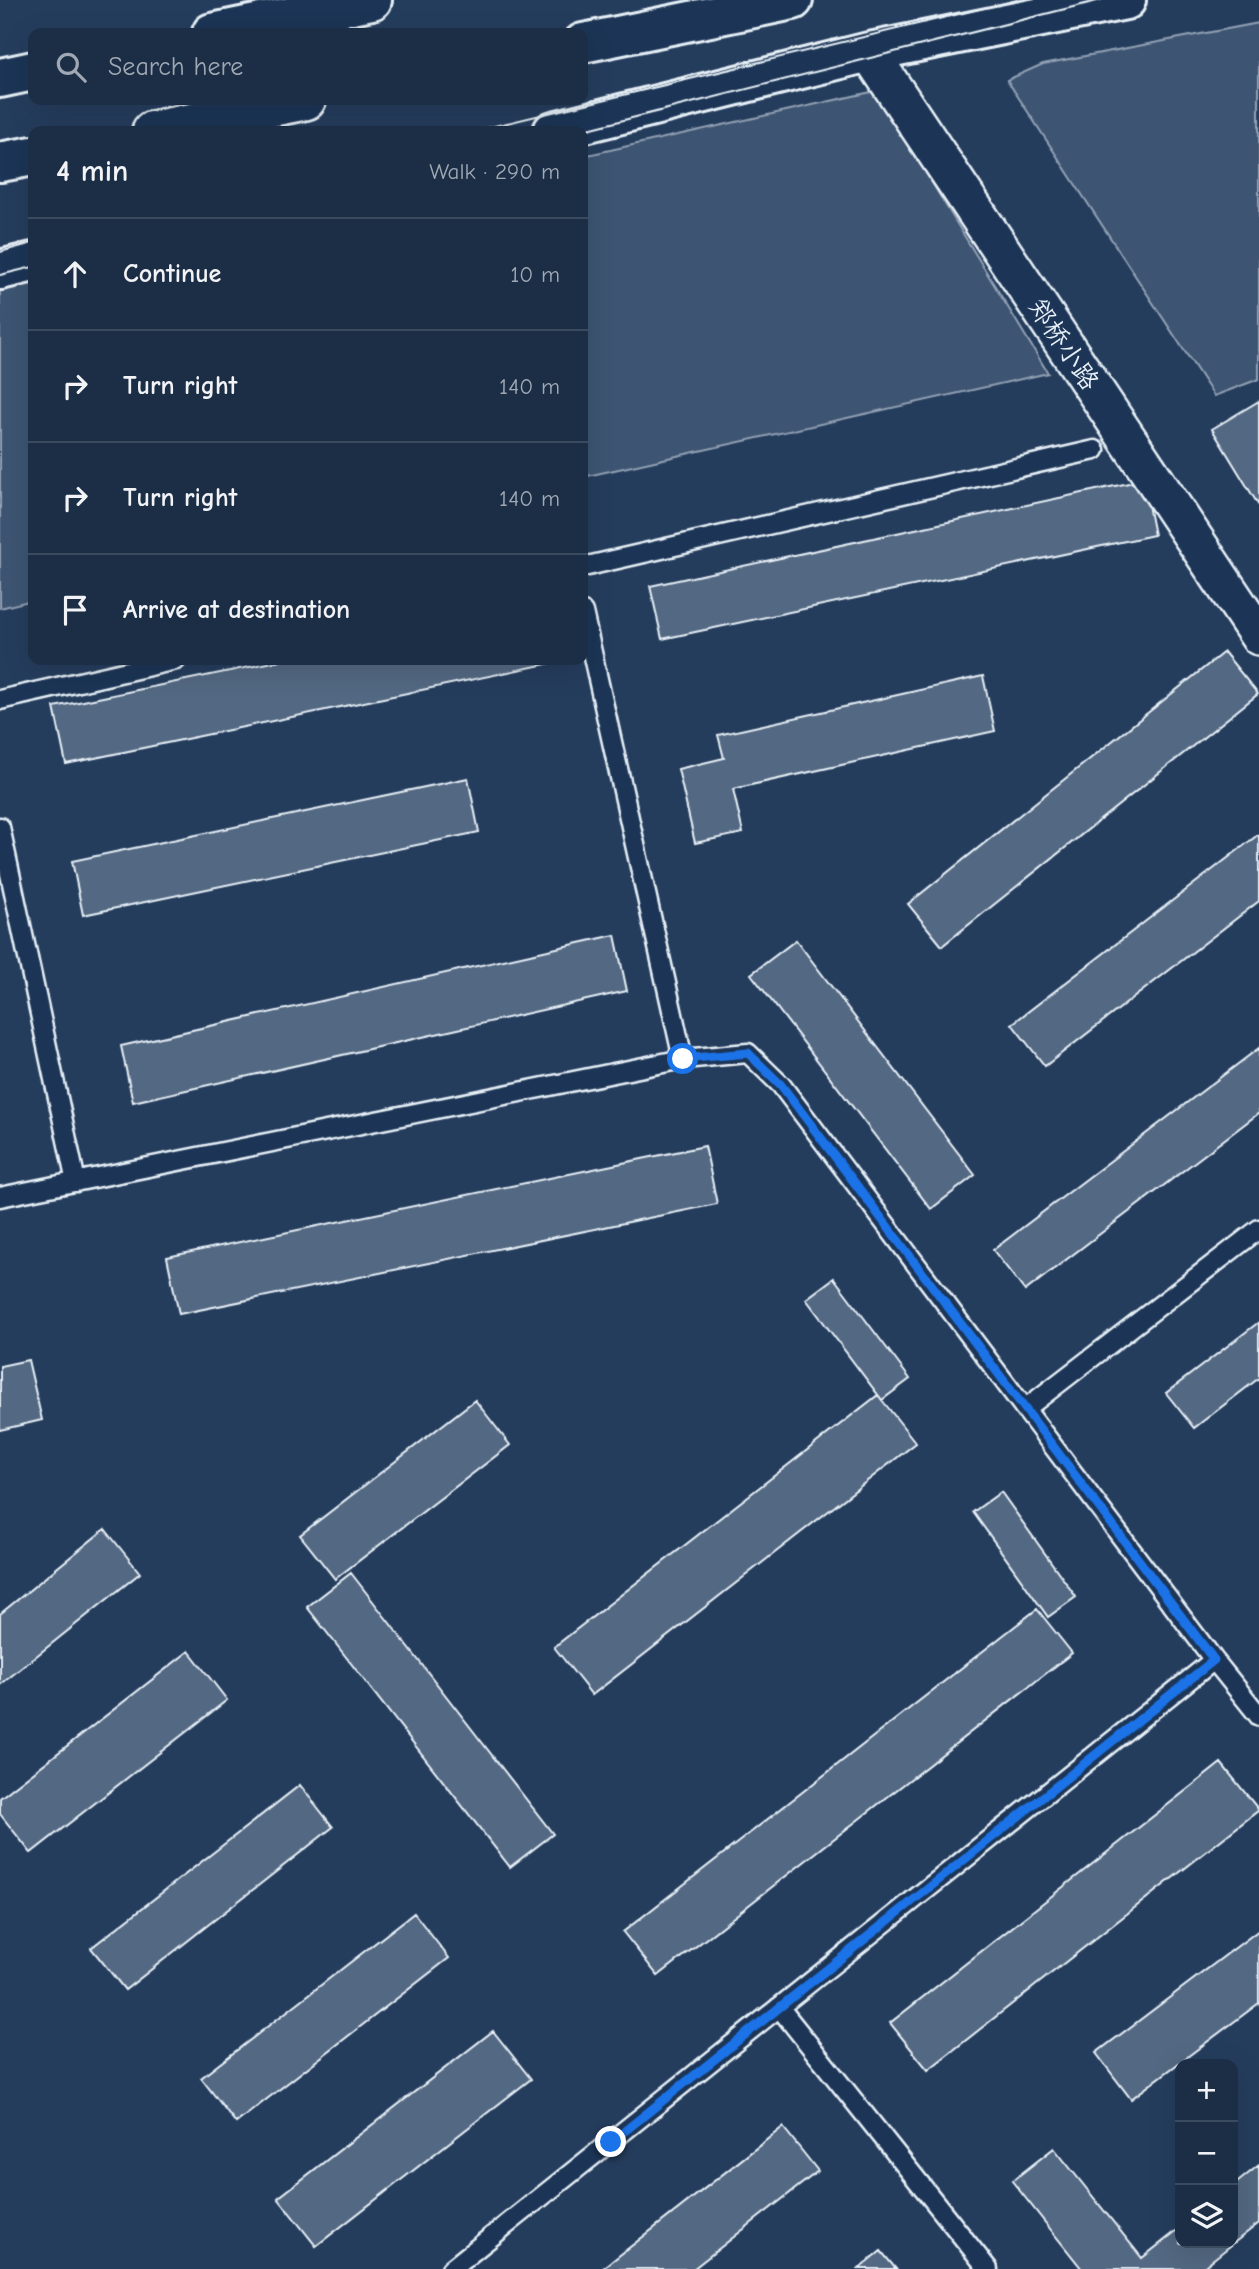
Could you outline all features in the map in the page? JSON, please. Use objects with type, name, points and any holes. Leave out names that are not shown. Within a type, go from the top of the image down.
[{"type":"highway","points":[[236,28],[372,0]]},
{"type":"highway","points":[[588,42],[793,0]]},
{"type":"highway","points":[[573,126],[869,51],[1126,0]]},
{"type":"highway","points":[[0,78],[28,72]]},
{"type":"highway","points":[[177,126],[281,105]]},
{"type":"highway","points":[[0,162],[28,157]]},
{"type":"highway","points":[[0,270],[28,263]]},
{"type":"street","name":"郑桥小路","points":[[869,51],[1259,636]]},
{"type":"lane","points":[[588,566],[1095,450]]},
{"type":"lane","points":[[588,634],[683,1059]]},
{"type":"lane","points":[[0,700],[154,665]]},
{"type":"lane","points":[[0,827],[76,1182]]},
{"type":"lane","points":[[0,1197],[683,1059],[748,1053],[781,1085],[1259,1716]]},
{"type":"lane","points":[[1025,1409],[1259,1229]]},
{"type":"lane","points":[[451,2269],[1214,1660]]},
{"type":"lane","points":[[779,2007],[988,2269]]},
{"type":"shaded area","points":[[1259,23],[1259,379],[1214,396],[1007,80],[1043,64]]},
{"type":"shaded area","points":[[876,91],[1048,373],[588,476],[588,155]]},
{"type":"shaded area","points":[[28,269],[28,601],[0,608],[0,275]]},
{"type":"building","points":[[1259,401],[1259,506],[1212,429]]},
{"type":"building","points":[[1143,480],[1154,535],[662,639],[650,586]]},
{"type":"building","points":[[1224,652],[1258,694],[942,946],[908,904]]},
{"type":"building","points":[[259,665],[542,665],[66,764],[54,707]]},
{"type":"building","points":[[983,676],[995,731],[733,789],[743,833],[695,843],[678,769],[724,758],[718,735]]},
{"type":"building","points":[[468,778],[479,832],[83,915],[72,861]]},
{"type":"building","points":[[1259,834],[1259,901],[1045,1066],[1012,1024]]},
{"type":"building","points":[[615,935],[627,991],[133,1102],[121,1046]]},
{"type":"building","points":[[796,940],[975,1175],[931,1209],[751,974]]},
{"type":"building","points":[[1259,1048],[1259,1113],[1025,1291],[993,1250]]},
{"type":"building","points":[[705,1146],[717,1204],[179,1314],[167,1257]]},
{"type":"building","points":[[834,1278],[910,1379],[882,1400],[806,1299]]},
{"type":"building","points":[[1259,1322],[1259,1378],[1194,1428],[1166,1393]]},
{"type":"building","points":[[28,1360],[42,1420],[0,1430],[0,1366]]},
{"type":"building","points":[[878,1395],[916,1443],[592,1695],[554,1647]]},
{"type":"building","points":[[475,1400],[510,1445],[335,1579],[300,1535]]},
{"type":"building","points":[[1001,1492],[1076,1597],[1048,1617],[973,1512]]},
{"type":"building","points":[[105,1529],[140,1573],[0,1685],[0,1614]]},
{"type":"building","points":[[351,1573],[553,1834],[510,1867],[307,1607]]},
{"type":"building","points":[[1037,1609],[1072,1653],[658,1976],[623,1932]]},
{"type":"building","points":[[189,1651],[227,1700],[31,1853],[0,1814],[0,1798]]},
{"type":"building","points":[[1221,1763],[1259,1810],[928,2070],[890,2023]]},
{"type":"building","points":[[300,1785],[333,1827],[125,1990],[91,1948]]},
{"type":"building","points":[[414,1913],[449,1958],[236,2123],[201,2078]]},
{"type":"building","points":[[1259,1930],[1259,2003],[1184,2059],[1175,2059],[1175,2066],[1131,2099],[1096,2053]]},
{"type":"building","points":[[493,2031],[531,2079],[316,2246],[278,2198]]},
{"type":"building","points":[[783,2127],[818,2171],[693,2269],[602,2269]]},
{"type":"building","points":[[1054,2148],[1142,2258],[1175,2232],[1175,2248],[1227,2248],[1201,2269],[1082,2269],[1012,2181]]},
{"type":"building","points":[[1259,2165],[1259,2223],[1238,2240],[1238,2182]]},
{"type":"building","points":[[881,2251],[896,2269],[859,2269]]},
{"type":"tram line","points":[[588,103],[1017,0]]},
{"type":"tram line","points":[[588,129],[1101,0]]},
{"type":"tram line","points":[[495,126],[582,105]]},
{"type":"tram line","points":[[0,252],[28,244]]},
{"type":"tram line","points":[[0,275],[28,268]]},
{"type":"route","points":[[611,2142],[1214,1660],[781,1085],[748,1053],[683,1059]]}]
